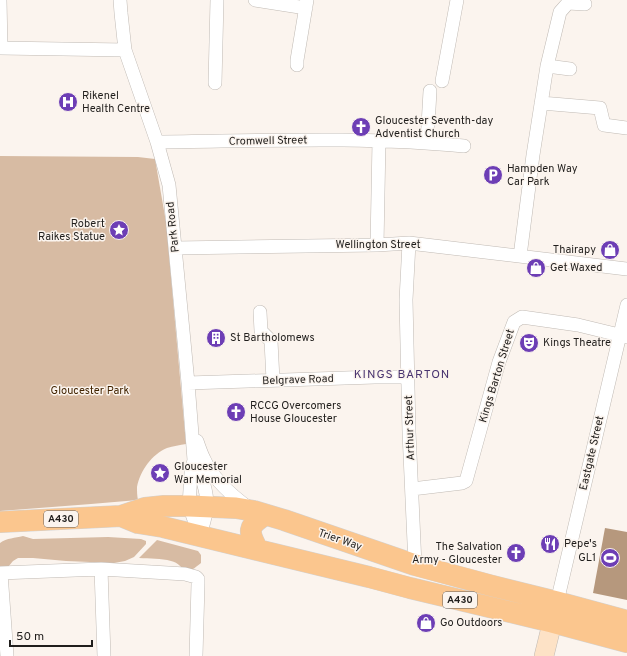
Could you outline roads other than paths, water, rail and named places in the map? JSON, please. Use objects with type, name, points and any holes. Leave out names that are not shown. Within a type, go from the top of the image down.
[{"type":"main road","name":"Trier Way","points":[[0,522],[121,516],[145,508],[164,506],[236,508],[260,513],[415,565],[557,602]]},
{"type":"main road","points":[[258,550],[252,540],[250,532],[260,513]]},
{"type":"main road","name":"Trier Way","points":[[121,516],[138,523],[163,527],[552,622]]},
{"type":"main road","name":"A430","points":[[557,602],[627,621]]},
{"type":"main road","points":[[544,656],[557,602]]},
{"type":"main road","name":"A430","points":[[552,622],[627,642]]},
{"type":"street","points":[[0,0],[0,48],[125,50]]},
{"type":"street","name":"Park Road","points":[[120,0],[125,50],[157,142],[169,185],[194,460],[191,473],[198,506],[200,536]]},
{"type":"street","points":[[215,84],[217,0]]},
{"type":"street","points":[[255,0],[306,4],[297,65]]},
{"type":"street","points":[[442,81],[457,0]]},
{"type":"street","points":[[520,256],[547,66],[560,12],[568,2],[585,4]]},
{"type":"street","points":[[547,66],[570,69]]},
{"type":"street","points":[[427,143],[430,91]]},
{"type":"street","points":[[541,103],[600,108],[604,124],[627,128]]},
{"type":"street","name":"Cromwell Street","points":[[157,142],[341,140],[464,146]]},
{"type":"street","points":[[377,245],[379,141]]},
{"type":"street","name":"Wellington Street","points":[[175,248],[377,245],[409,243],[627,269]]},
{"type":"street","name":"Arthur Street","points":[[409,243],[406,300],[415,565]]},
{"type":"street","name":"Eastgate Street","points":[[557,602],[624,336],[627,305]]},
{"type":"street","points":[[260,312],[261,331],[270,341],[273,380]]},
{"type":"street","name":"Kings Barton Street","points":[[412,489],[462,484],[466,481],[499,362],[514,322],[522,317],[578,325],[624,336]]},
{"type":"street","name":"Belgrave Road","points":[[188,383],[408,377]]},
{"type":"street","points":[[191,424],[204,459],[214,476],[237,500],[260,513]]},
{"type":"street","name":"Park Road","points":[[194,460],[202,474],[204,481],[198,506],[200,536]]},
{"type":"street","points":[[101,569],[104,656]]},
{"type":"street","points":[[7,656],[0,573],[101,569],[185,574],[196,577],[198,584],[196,656]]},
{"type":"place","name":"Rikenel Health Centre","points":[[68,102]]},
{"type":"place","name":"Gloucester Seventh-day Adventist Church","points":[[361,127]]},
{"type":"place","name":"Hampden Way Car Park","points":[[493,175]]},
{"type":"place","name":"Robert Raikes Statue","points":[[119,230]]},
{"type":"place","name":"Thairapy","points":[[610,250]]},
{"type":"place","name":"Get Waxed","points":[[536,268]]},
{"type":"place","name":"St Bartholomews","points":[[216,338]]},
{"type":"place","name":"Kings Theatre","points":[[529,343]]},
{"type":"place","name":"RCCG Overcomers House Gloucester","points":[[236,412]]},
{"type":"place","name":"Gloucester War Memorial","points":[[160,473]]},
{"type":"place","name":"Pepe's","points":[[550,544]]},
{"type":"place","name":"The Salvation Army - Gloucester","points":[[516,553]]},
{"type":"place","name":"GL1","points":[[610,558]]},
{"type":"place","name":"Go Outdoors","points":[[426,623]]},
{"type":"district","name":"KINGS BARTON","points":[[402,375]]},
{"type":"park label","name":"Gloucester Park","points":[[90,391]]}]
